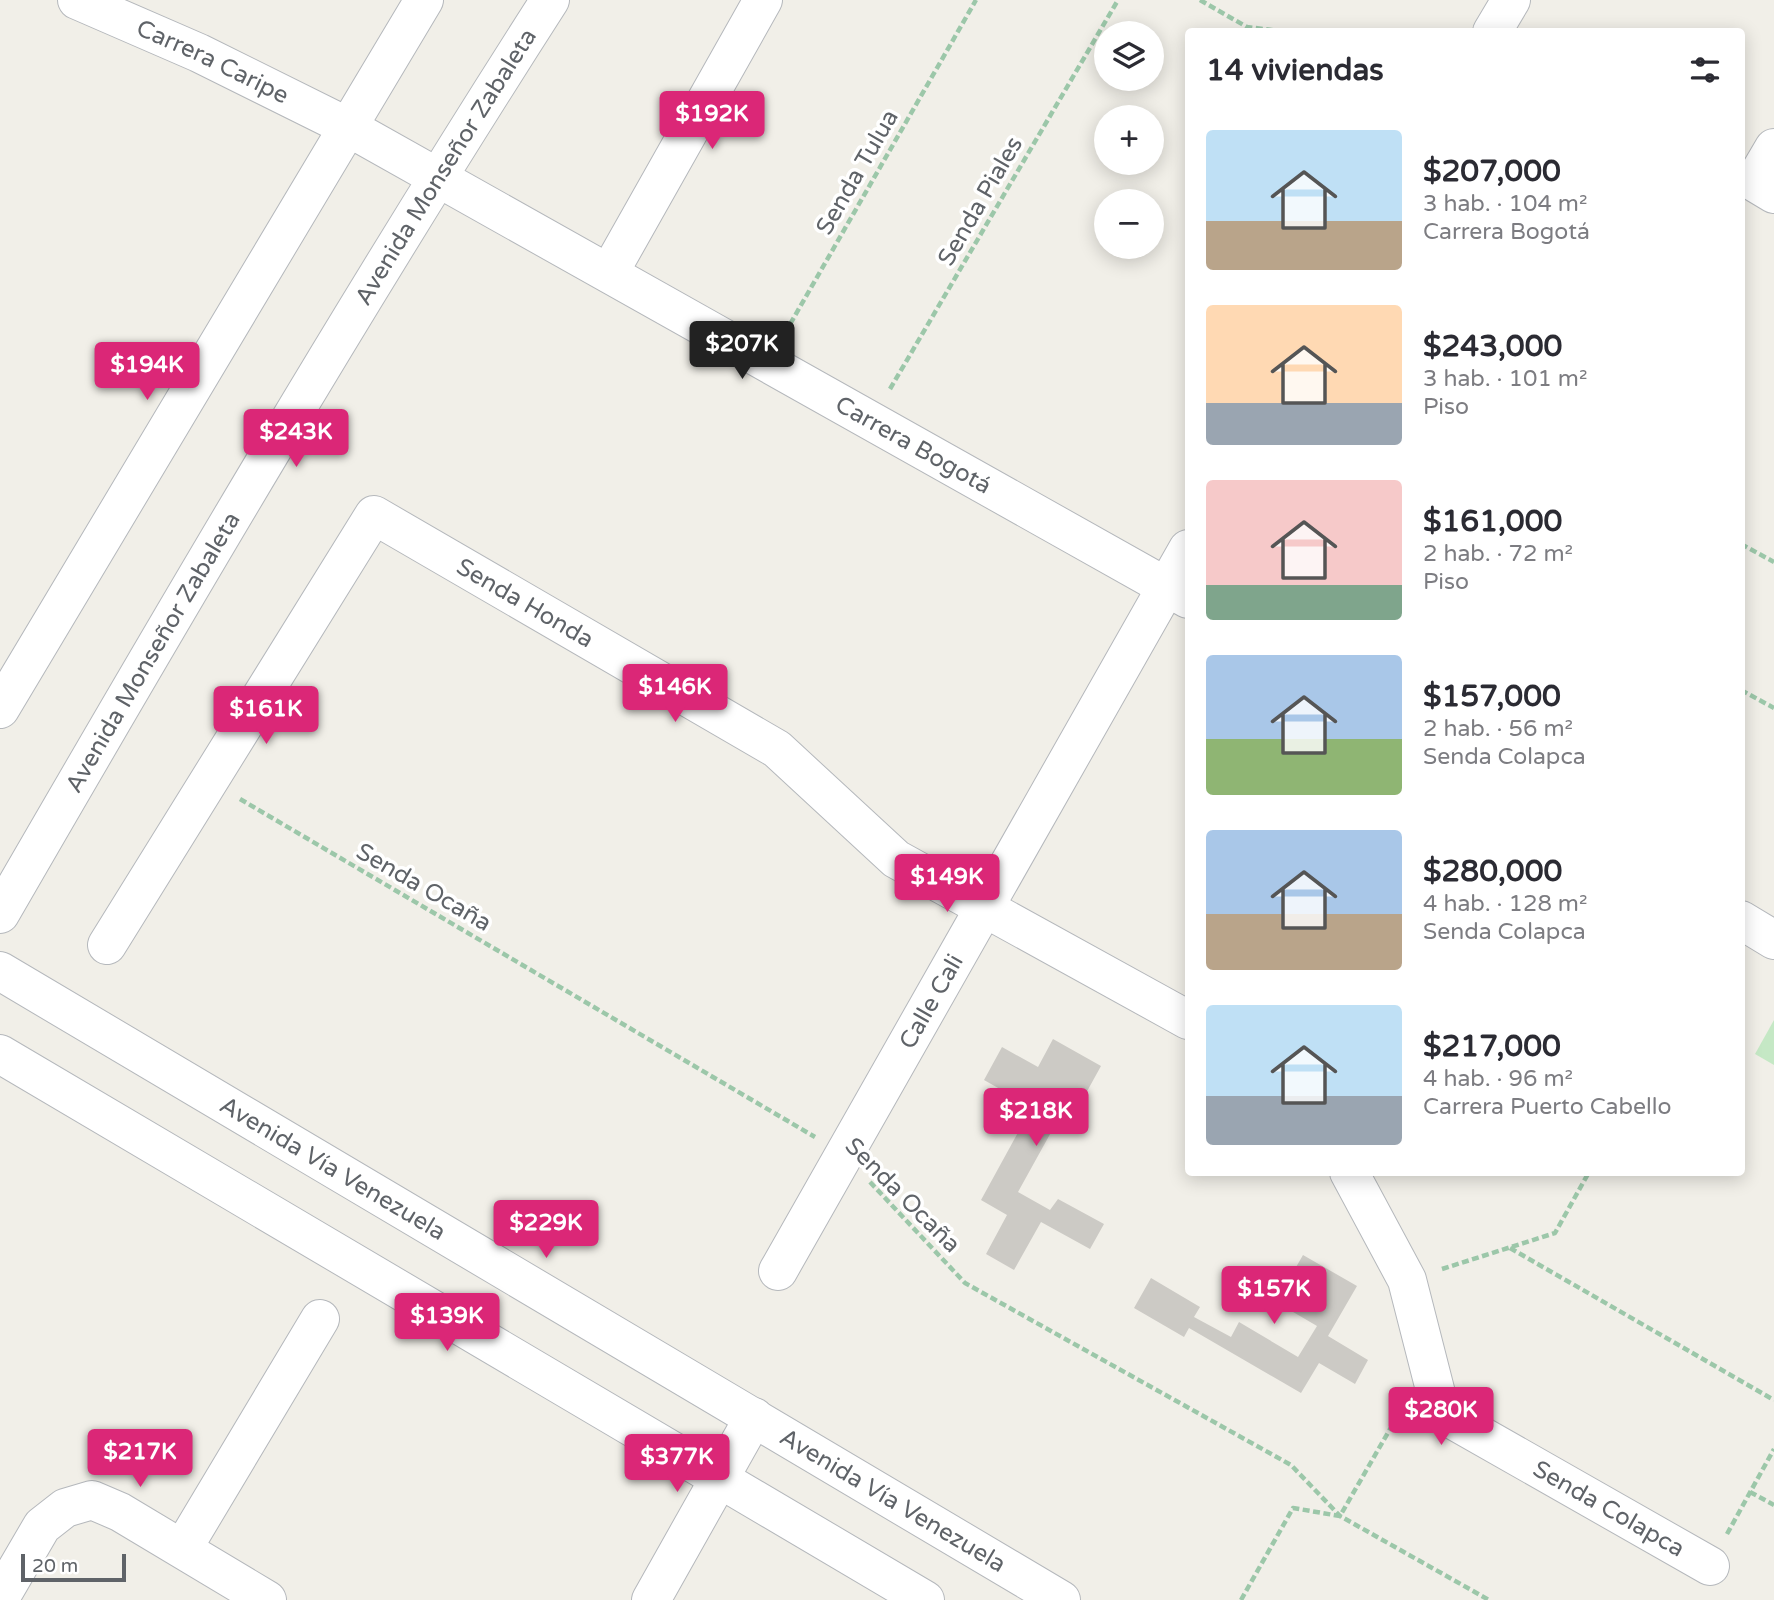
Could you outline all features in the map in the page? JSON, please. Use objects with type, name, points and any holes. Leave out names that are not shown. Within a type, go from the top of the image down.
[{"type":"street","name":"Carrera Caripe","points":[[77,0],[199,53],[346,126]]},
{"type":"street","points":[[0,709],[346,126],[424,0]]},
{"type":"street","name":"Avenida Monseñor Zabaleta","points":[[0,914],[166,627],[437,177],[550,0]]},
{"type":"street","points":[[609,273],[762,0]]},
{"type":"street","points":[[1494,28],[1511,0]]},
{"type":"street","name":"Carrera Bogotá","points":[[346,126],[873,419],[1177,592]]},
{"type":"street","points":[[1774,148],[1754,182],[1774,194]]},
{"type":"street","name":"Senda Honda","points":[[209,781],[374,514],[777,749],[896,859],[1185,1018]]},
{"type":"street","name":"Calle Cali","points":[[778,1271],[985,907],[1177,592],[1185,561]]},
{"type":"street","points":[[107,945],[209,781]]},
{"type":"street","points":[[1745,922],[1774,940]]},
{"type":"street","name":"Avenida Vía Venezuela","points":[[0,971],[1061,1600]]},
{"type":"street","points":[[0,1054],[925,1600]]},
{"type":"street","name":"Senda Colapca","points":[[1351,1176],[1408,1280],[1441,1413],[1710,1566]]},
{"type":"street","points":[[183,1548],[320,1319]]},
{"type":"street","points":[[651,1600],[754,1417]]},
{"type":"street","points":[[0,1598],[43,1526],[65,1508],[92,1500],[183,1548],[267,1600]]},
{"type":"path","name":"Senda Tulua","points":[[769,362],[976,0]]},
{"type":"path","name":"Senda Piales","points":[[873,419],[1118,0]]},
{"type":"path","points":[[1200,0],[1247,27],[1255,28]]},
{"type":"path","points":[[1745,546],[1774,562]]},
{"type":"path","points":[[1745,692],[1774,708]]},
{"type":"path","name":"Senda Ocaña","points":[[209,781],[845,1155],[965,1283],[1291,1465],[1340,1516],[1489,1600]]},
{"type":"path","points":[[1408,1280],[1555,1233],[1587,1176]]},
{"type":"path","points":[[1510,1248],[1774,1400]]},
{"type":"path","points":[[1241,1600],[1293,1508],[1340,1516],[1428,1364]]},
{"type":"path","points":[[1710,1566],[1774,1449]]},
{"type":"path","points":[[1751,1492],[1774,1505]]},
{"type":"green space","points":[[1774,1020],[1774,1065],[1755,1054]]},
{"type":"building","points":[[1053,1039],[1101,1066],[1085,1095],[1075,1089],[1018,1192],[1050,1210],[1058,1199],[1104,1224],[1090,1249],[1041,1222],[1014,1270],[986,1254],[1007,1215],[981,1200],[1032,1107],[984,1080],[1002,1047],[1038,1067]]},
{"type":"building","points":[[1303,1255],[1357,1286],[1328,1336],[1368,1360],[1355,1384],[1319,1363],[1301,1393],[1189,1328],[1184,1337],[1134,1308],[1151,1278],[1200,1307],[1194,1317],[1231,1337],[1239,1322],[1298,1357],[1317,1326],[1276,1302]]}]
